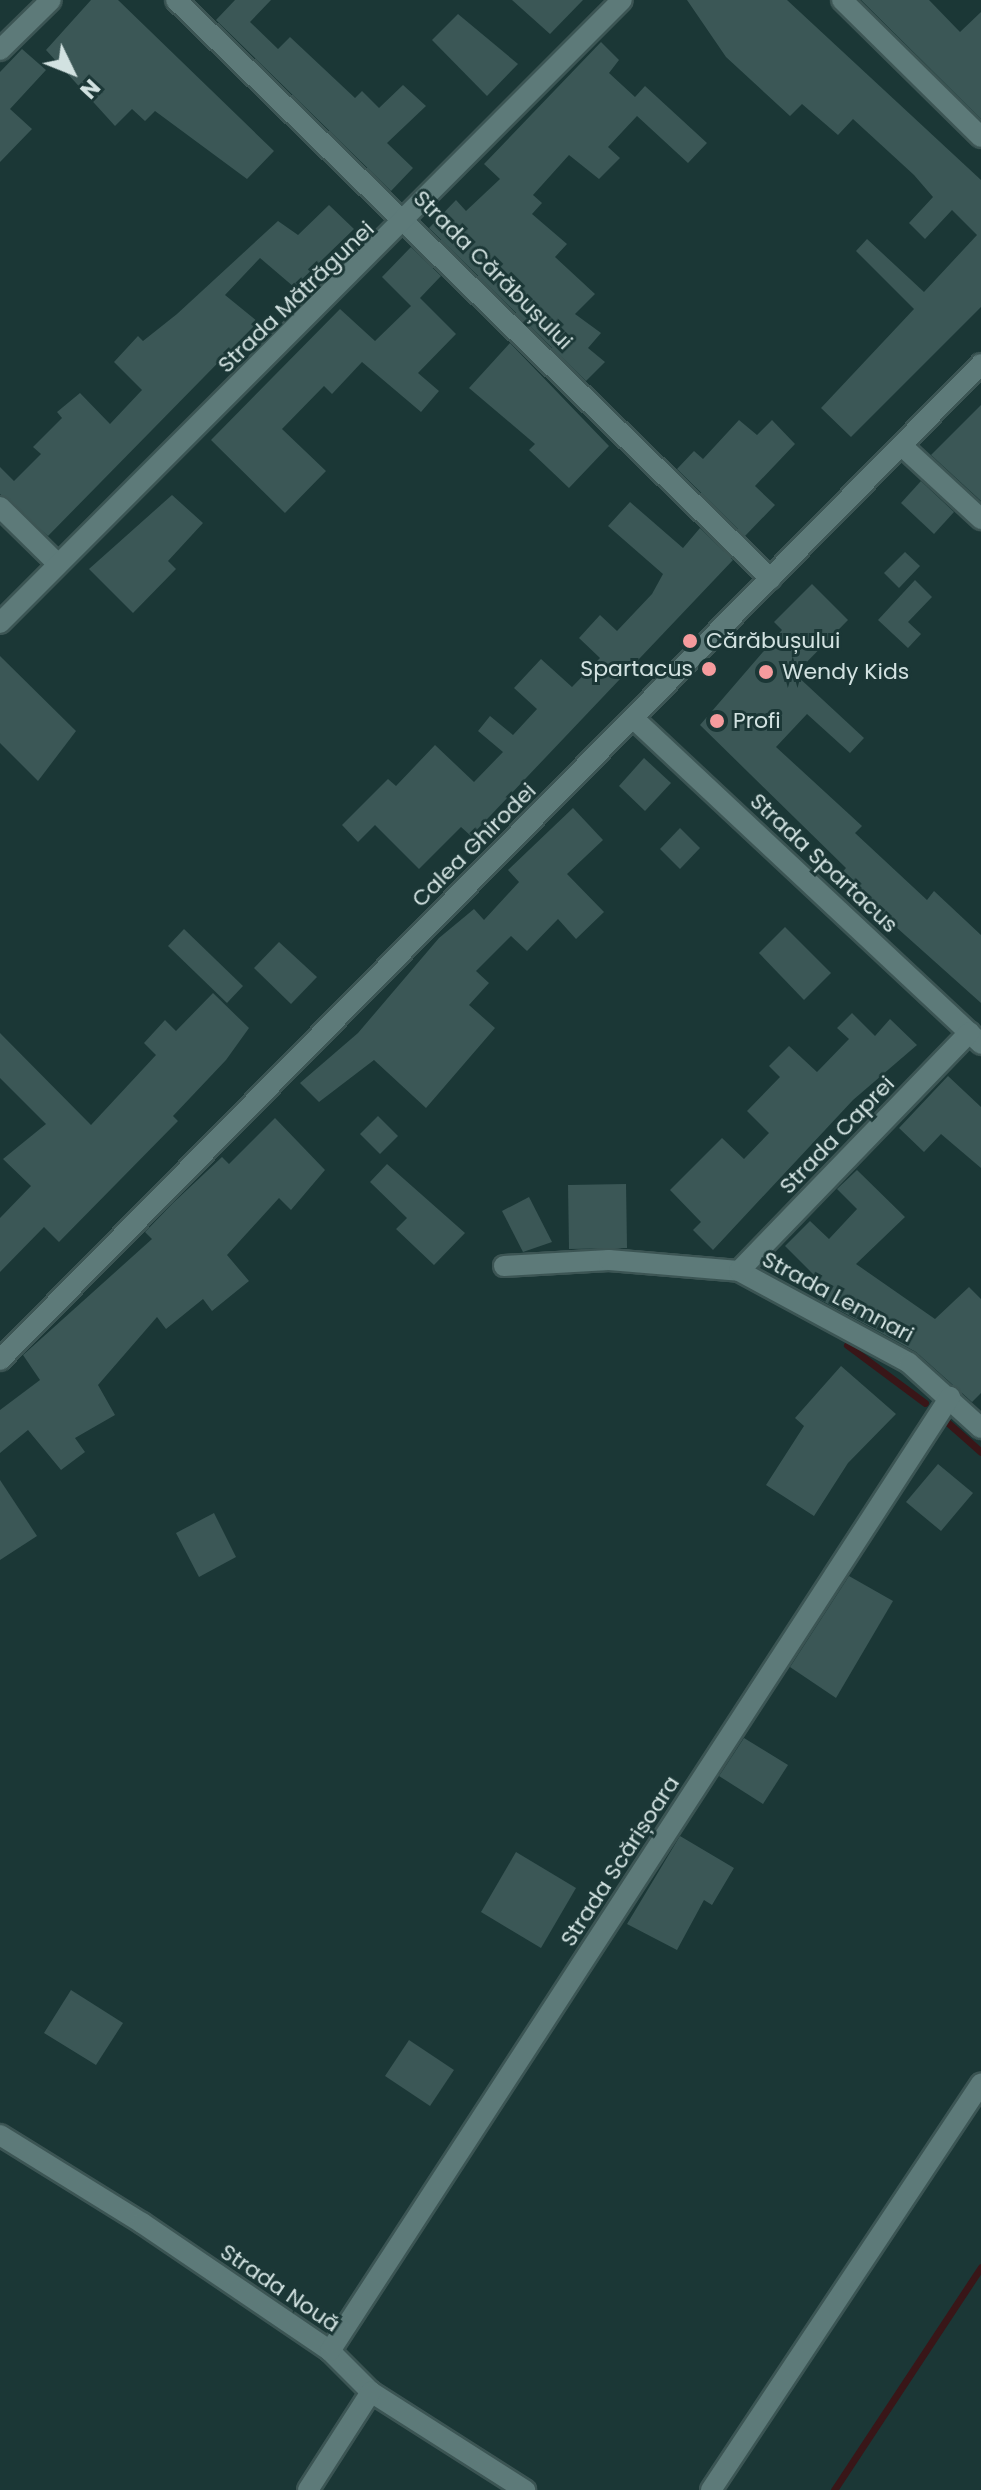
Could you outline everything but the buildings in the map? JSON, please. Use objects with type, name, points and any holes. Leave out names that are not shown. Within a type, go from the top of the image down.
[{"type":"street","points":[[0,50],[51,0]]},
{"type":"street","name":"Strada Cărăbușului","points":[[176,0],[409,220],[771,579]]},
{"type":"street","name":"Strada Mătrăgunei","points":[[0,623],[409,220],[622,0]]},
{"type":"street","points":[[842,0],[981,137]]},
{"type":"street","name":"Calea Ghirodei","points":[[0,1360],[981,364]]},
{"type":"street","points":[[902,446],[981,519]]},
{"type":"street","points":[[0,507],[58,564]]},
{"type":"street","name":"Strada Spartacus","points":[[633,718],[975,1038]]},
{"type":"street","name":"Strada Caprei","points":[[739,1271],[975,1038]]},
{"type":"street","name":"Strada Lemnari","points":[[504,1266],[609,1260],[739,1271],[851,1326],[950,1397],[981,1428]]},
{"type":"street","name":"Strada Scărișoara","points":[[330,2351],[950,1397]]},
{"type":"street","points":[[711,2490],[981,2083]]},
{"type":"street","name":"Strada Nouă","points":[[0,2135],[330,2351],[371,2392],[525,2490]]},
{"type":"street","points":[[308,2490],[371,2392]]},
{"type":"waterway","points":[[847,1345],[925,1403]]},
{"type":"waterway","points":[[947,1422],[981,1452]]},
{"type":"waterway","points":[[834,2490],[981,2267]]},
{"type":"place","name":"Cărăbușului","points":[[690,641]]},
{"type":"place","name":"Spartacus","points":[[709,669]]},
{"type":"place","name":"Wendy Kids","points":[[766,672]]},
{"type":"place","name":"Profi","points":[[717,721]]}]
